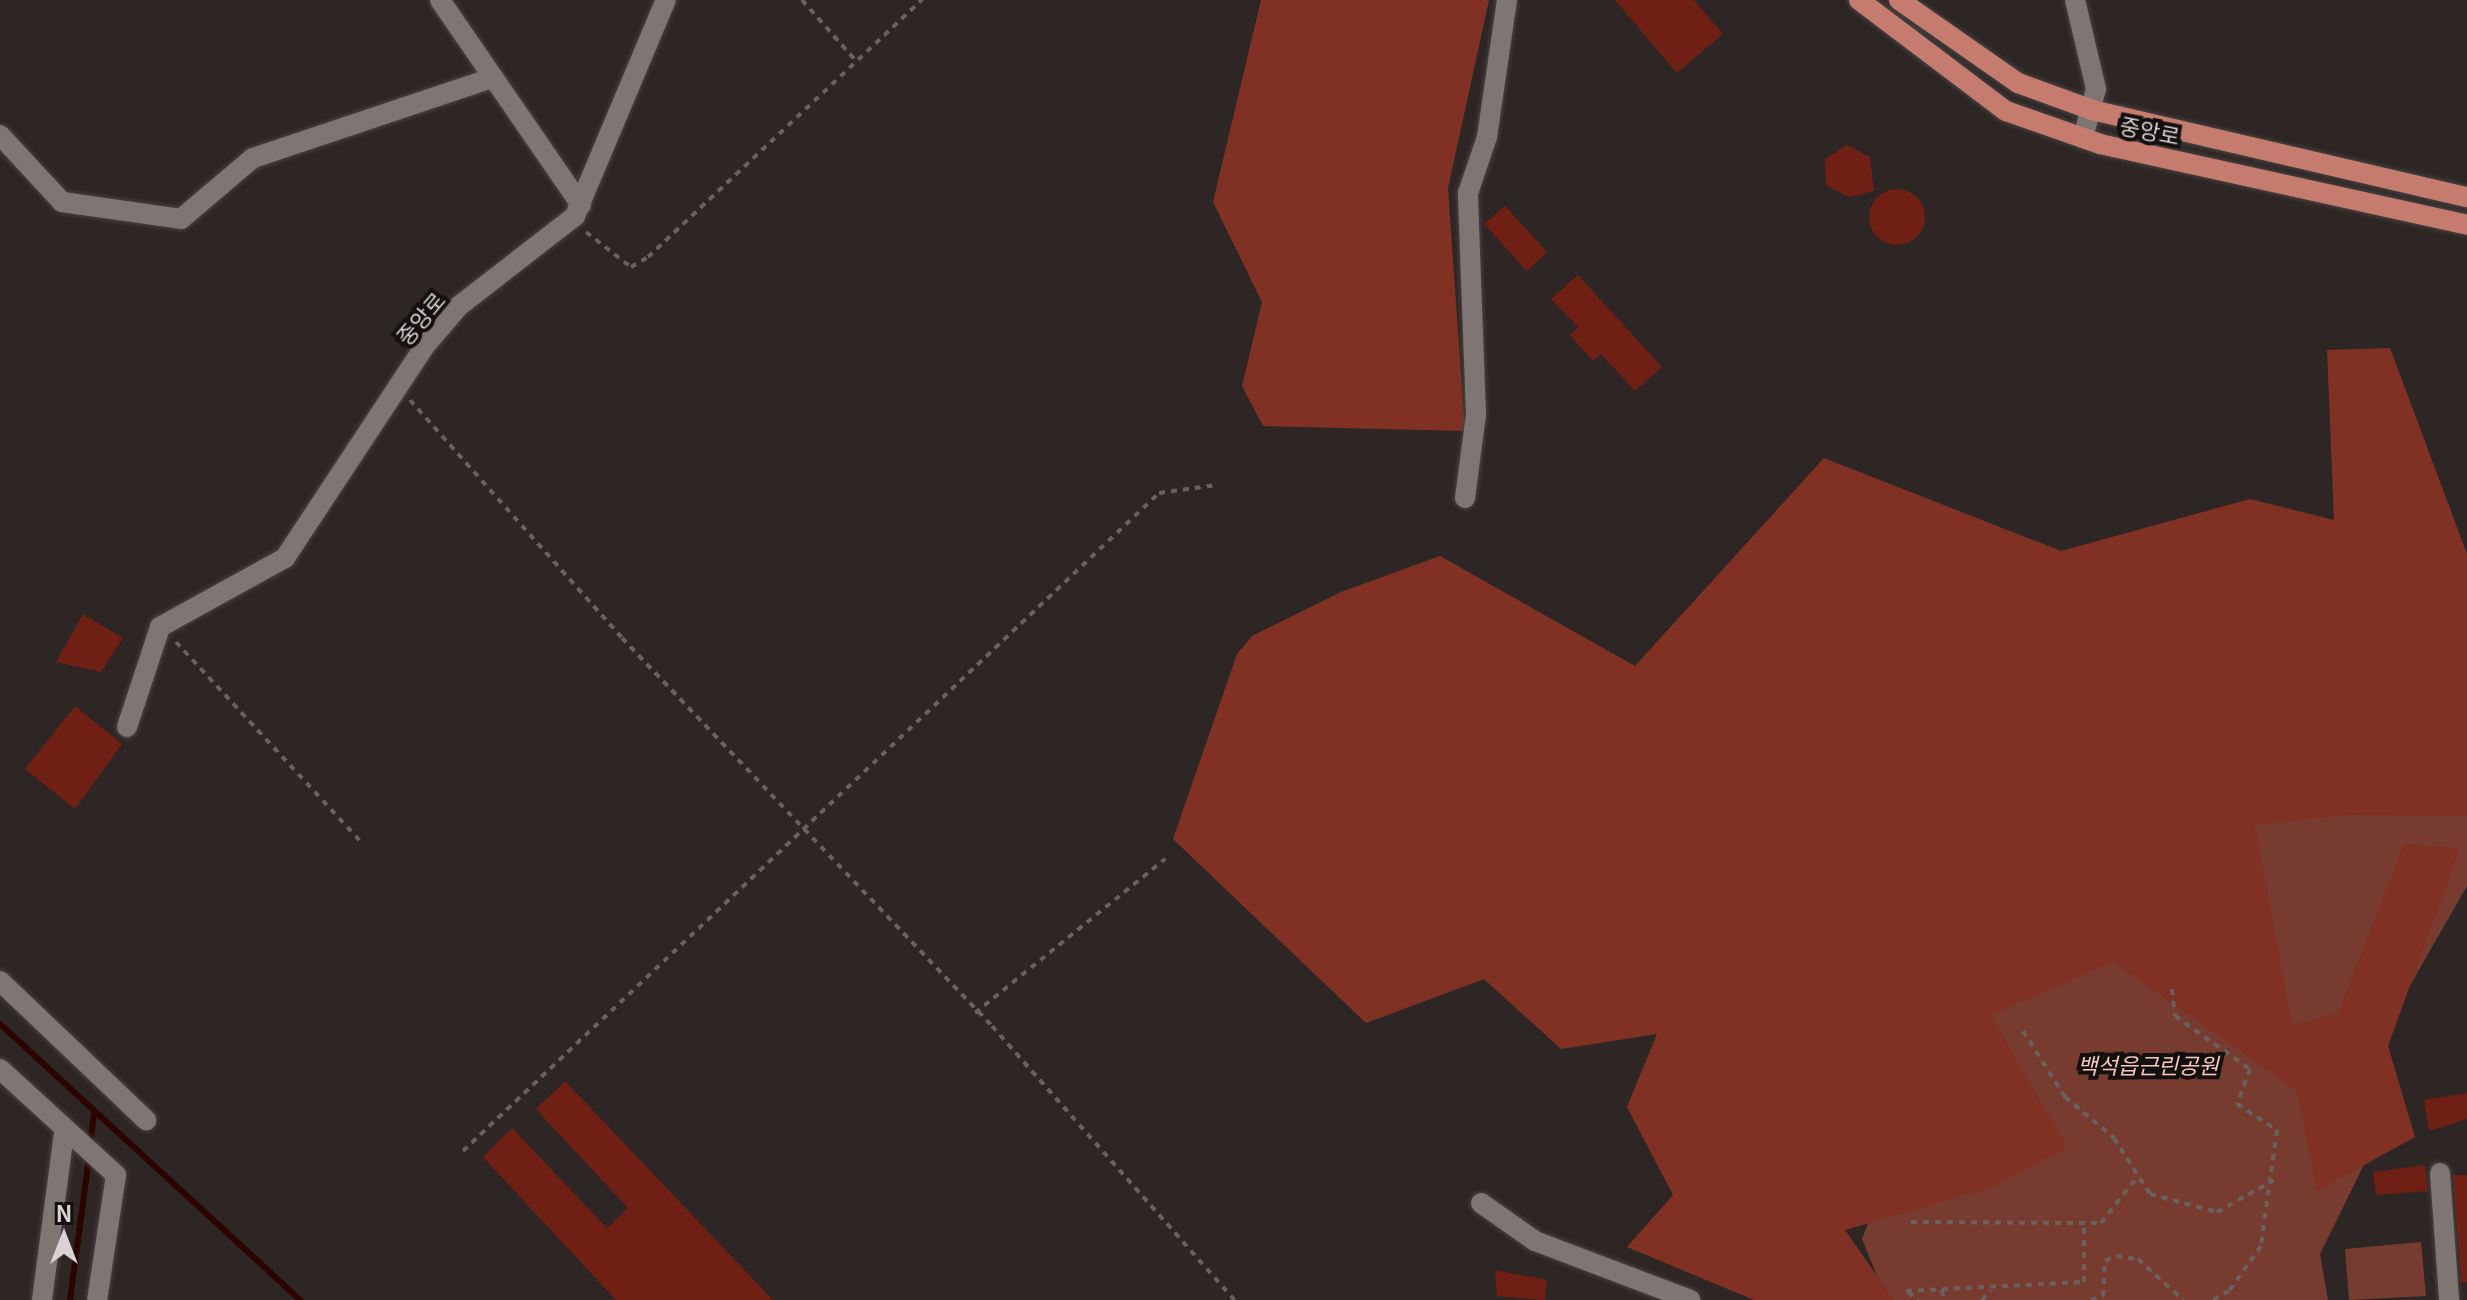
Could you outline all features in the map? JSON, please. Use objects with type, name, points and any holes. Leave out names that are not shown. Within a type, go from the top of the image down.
[{"type":"main road","name":"중앙로","points":[[1859,0],[2006,111],[2083,138],[2467,225]]},
{"type":"main road","name":"중앙로","points":[[1899,0],[2018,83],[2092,110],[2467,197]]},
{"type":"street","points":[[440,0],[489,79],[578,210]]},
{"type":"street","name":"중앙로","points":[[160,627],[285,558],[397,386],[459,306],[578,210],[666,0]]},
{"type":"street","points":[[1465,498],[1476,415],[1468,193],[1487,137],[1507,0]]},
{"type":"street","points":[[2075,0],[2096,89],[2083,138]]},
{"type":"street","points":[[0,135],[62,202],[181,219],[253,158],[489,79]]},
{"type":"street","points":[[127,727],[160,627]]},
{"type":"street","points":[[0,981],[146,1120]]},
{"type":"street","points":[[0,1069],[68,1135],[116,1175],[97,1300]]},
{"type":"street","points":[[42,1300],[68,1135]]},
{"type":"street","points":[[2440,1173],[2449,1300]]},
{"type":"street","points":[[1481,1203],[1535,1241],[1690,1300]]},
{"type":"path","points":[[802,0],[857,62]]},
{"type":"path","points":[[578,210],[605,253],[631,267],[922,0]]},
{"type":"path","points":[[397,386],[975,1013],[1234,1300]]},
{"type":"path","points":[[463,1151],[1159,493],[1216,485]]},
{"type":"path","points":[[160,627],[361,842]]},
{"type":"path","points":[[975,1013],[1165,859]]},
{"type":"path","points":[[2172,989],[2175,1016],[2250,1069],[2237,1104],[2277,1130],[2274,1180],[2261,1246],[2229,1291],[2212,1300]]},
{"type":"path","points":[[2023,1031],[2065,1097],[2114,1138],[2150,1194],[2217,1212],[2274,1180]]},
{"type":"path","points":[[1911,1222],[2101,1223],[2138,1176]]},
{"type":"path","points":[[1918,1300],[1906,1291],[1991,1290],[2084,1282],[2084,1221]]},
{"type":"path","points":[[2091,1300],[2103,1296],[2105,1261],[2116,1256],[2138,1259],[2183,1300]]},
{"type":"path","points":[[1942,1290],[1944,1300]]},
{"type":"path","points":[[1982,1300],[1991,1290]]},
{"type":"green space","name":"백석읍근린공원","points":[[2467,765],[2467,886],[2381,1036],[2380,1132],[2320,1254],[2328,1300],[1887,1300],[1862,1239],[1885,1181],[1952,872]]},
{"type":"green space","points":[[2421,1242],[2426,1296],[2349,1300],[2345,1249]]},
{"type":"shaded area","points":[[1261,0],[1489,0],[1448,188],[1465,431],[1263,426],[1242,386],[1262,302],[1213,202]]},
{"type":"shaded area","points":[[2390,348],[2467,554],[2467,816],[2349,815],[2255,825],[2292,1025],[2338,1013],[2404,844],[2460,848],[2388,1046],[2415,1137],[2317,1191],[2297,1091],[2113,962],[1991,1015],[2067,1147],[1993,1187],[1845,1230],[1894,1300],[1754,1300],[1627,1247],[1673,1195],[1627,1107],[1657,1034],[1561,1049],[1484,979],[1366,1023],[1173,839],[1237,654],[1252,636],[1341,592],[1440,556],[1635,666],[1824,458],[2061,551],[2250,499],[2334,520],[2327,350]]},
{"type":"building","points":[[1615,0],[1694,0],[1723,34],[1677,73]]},
{"type":"building","points":[[1847,145],[1870,157],[1874,191],[1849,197],[1826,185],[1825,159]]},
{"type":"building","points":[[1897,189],[1917,197],[1925,217],[1917,237],[1897,245],[1877,237],[1869,217],[1877,197]]},
{"type":"building","points":[[1505,206],[1547,252],[1527,271],[1484,224]]},
{"type":"building","points":[[1578,275],[1662,367],[1635,391],[1601,354],[1593,361],[1570,335],[1578,327],[1551,299]]},
{"type":"building","points":[[83,614],[123,638],[101,672],[56,662]]},
{"type":"building","points":[[75,706],[122,744],[75,809],[25,769]]},
{"type":"building","points":[[565,1081],[773,1300],[616,1300],[483,1157],[512,1128],[607,1228],[628,1208],[536,1109]]},
{"type":"building","points":[[2467,1093],[2467,1119],[2429,1131],[2424,1100]]},
{"type":"building","points":[[2425,1165],[2428,1191],[2376,1195],[2373,1172]]},
{"type":"building","points":[[2453,1175],[2467,1175],[2467,1282],[2461,1283]]},
{"type":"building","points":[[1495,1270],[1547,1280],[1545,1300],[1497,1296]]},
{"type":"waterway","points":[[0,1024],[300,1300]]},
{"type":"waterway","points":[[90,1146],[94,1114]]},
{"type":"waterway","points":[[70,1300],[89,1157]]}]
